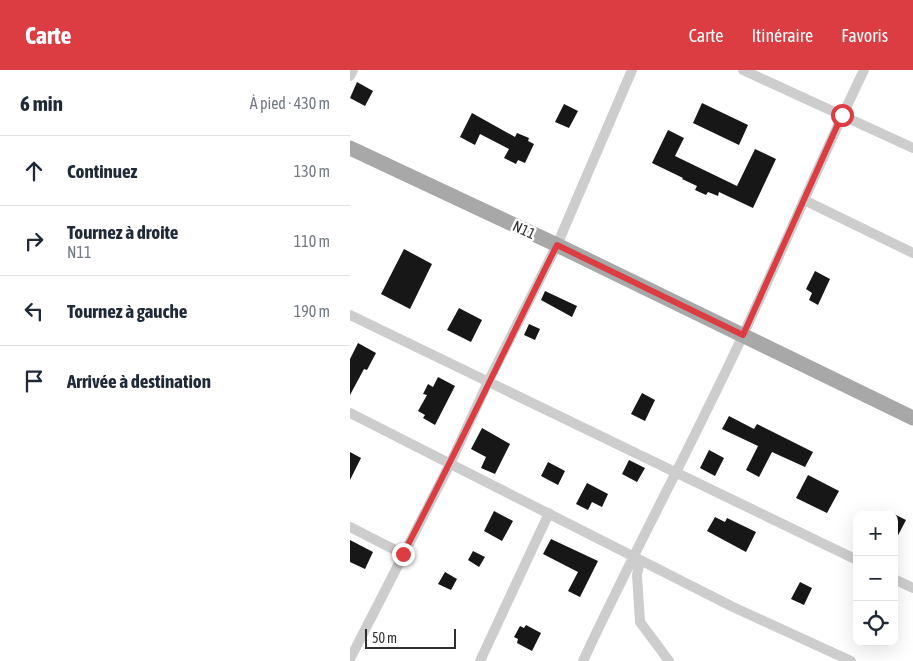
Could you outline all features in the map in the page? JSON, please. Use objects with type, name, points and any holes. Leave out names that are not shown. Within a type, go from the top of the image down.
[{"type":"main road","name":"N11","points":[[350,148],[557,245],[913,418]]},
{"type":"street","points":[[350,76],[353,70]]},
{"type":"street","points":[[350,659],[451,462],[488,382],[557,245],[632,70]]},
{"type":"street","points":[[583,661],[636,559],[743,335],[864,70]]},
{"type":"street","points":[[747,71],[913,148]]},
{"type":"street","points":[[804,200],[913,253]]},
{"type":"street","points":[[350,315],[853,558]]},
{"type":"street","points":[[350,413],[451,462],[733,608],[851,661]]},
{"type":"street","points":[[480,661],[549,513]]},
{"type":"street","points":[[350,527],[403,554]]},
{"type":"street","points":[[636,559],[640,622],[669,661]]},
{"type":"street","points":[[898,581],[913,588]]},
{"type":"building","points":[[357,82],[373,91],[365,106],[350,98]]},
{"type":"building","points":[[702,103],[748,125],[739,145],[693,123]]},
{"type":"building","points":[[564,104],[578,111],[569,128],[555,122]]},
{"type":"building","points":[[472,113],[515,137],[517,133],[529,138],[528,141],[534,144],[525,163],[518,160],[516,164],[504,158],[509,149],[480,134],[475,145],[460,137]]},
{"type":"building","points":[[668,130],[684,138],[675,156],[737,186],[755,149],[776,159],[753,208],[719,192],[718,196],[708,192],[706,195],[695,190],[697,186],[652,163]]},
{"type":"building","points":[[404,249],[432,264],[410,309],[381,294]]},
{"type":"building","points":[[815,271],[830,279],[818,305],[809,300],[812,293],[806,289]]},
{"type":"building","points":[[545,291],[577,306],[572,317],[541,300]]},
{"type":"building","points":[[459,308],[482,320],[471,342],[447,330]]},
{"type":"building","points":[[529,324],[540,329],[535,340],[524,335]]},
{"type":"building","points":[[358,343],[376,353],[367,370],[364,369],[350,395],[350,359]]},
{"type":"building","points":[[438,377],[455,386],[435,425],[423,418],[425,415],[418,411],[427,395],[423,394],[428,384],[433,387]]},
{"type":"building","points":[[642,393],[655,400],[645,421],[631,414]]},
{"type":"building","points":[[729,416],[754,429],[757,424],[813,452],[805,467],[772,452],[759,477],[746,470],[758,446],[722,429]]},
{"type":"building","points":[[482,428],[510,444],[495,474],[481,468],[486,457],[471,449]]},
{"type":"building","points":[[709,450],[724,458],[715,476],[700,468]]},
{"type":"building","points":[[350,452],[361,458],[350,480]]},
{"type":"building","points":[[629,460],[645,468],[637,482],[622,474]]},
{"type":"building","points":[[548,462],[565,471],[558,485],[541,476]]},
{"type":"building","points":[[808,475],[839,491],[827,513],[796,498]]},
{"type":"building","points":[[587,483],[608,494],[602,507],[592,502],[588,510],[576,504]]},
{"type":"building","points":[[494,511],[513,521],[502,541],[484,531]]},
{"type":"building","points":[[898,516],[906,520],[898,535]]},
{"type":"building","points":[[715,517],[725,522],[727,518],[756,532],[746,552],[707,531]]},
{"type":"building","points":[[551,539],[598,561],[580,597],[568,591],[578,572],[543,554]]},
{"type":"building","points":[[350,540],[373,552],[365,569],[350,562]]},
{"type":"building","points":[[473,551],[485,557],[479,567],[468,560]]},
{"type":"building","points":[[445,572],[457,579],[451,590],[438,584]]},
{"type":"building","points":[[800,582],[812,588],[804,605],[791,599]]},
{"type":"building","points":[[526,625],[541,633],[532,651],[517,643],[518,639],[514,637],[520,626],[524,628]]},
{"type":"route","points":[[403,554],[451,462],[488,382],[557,245],[743,335],[842,115]]}]
